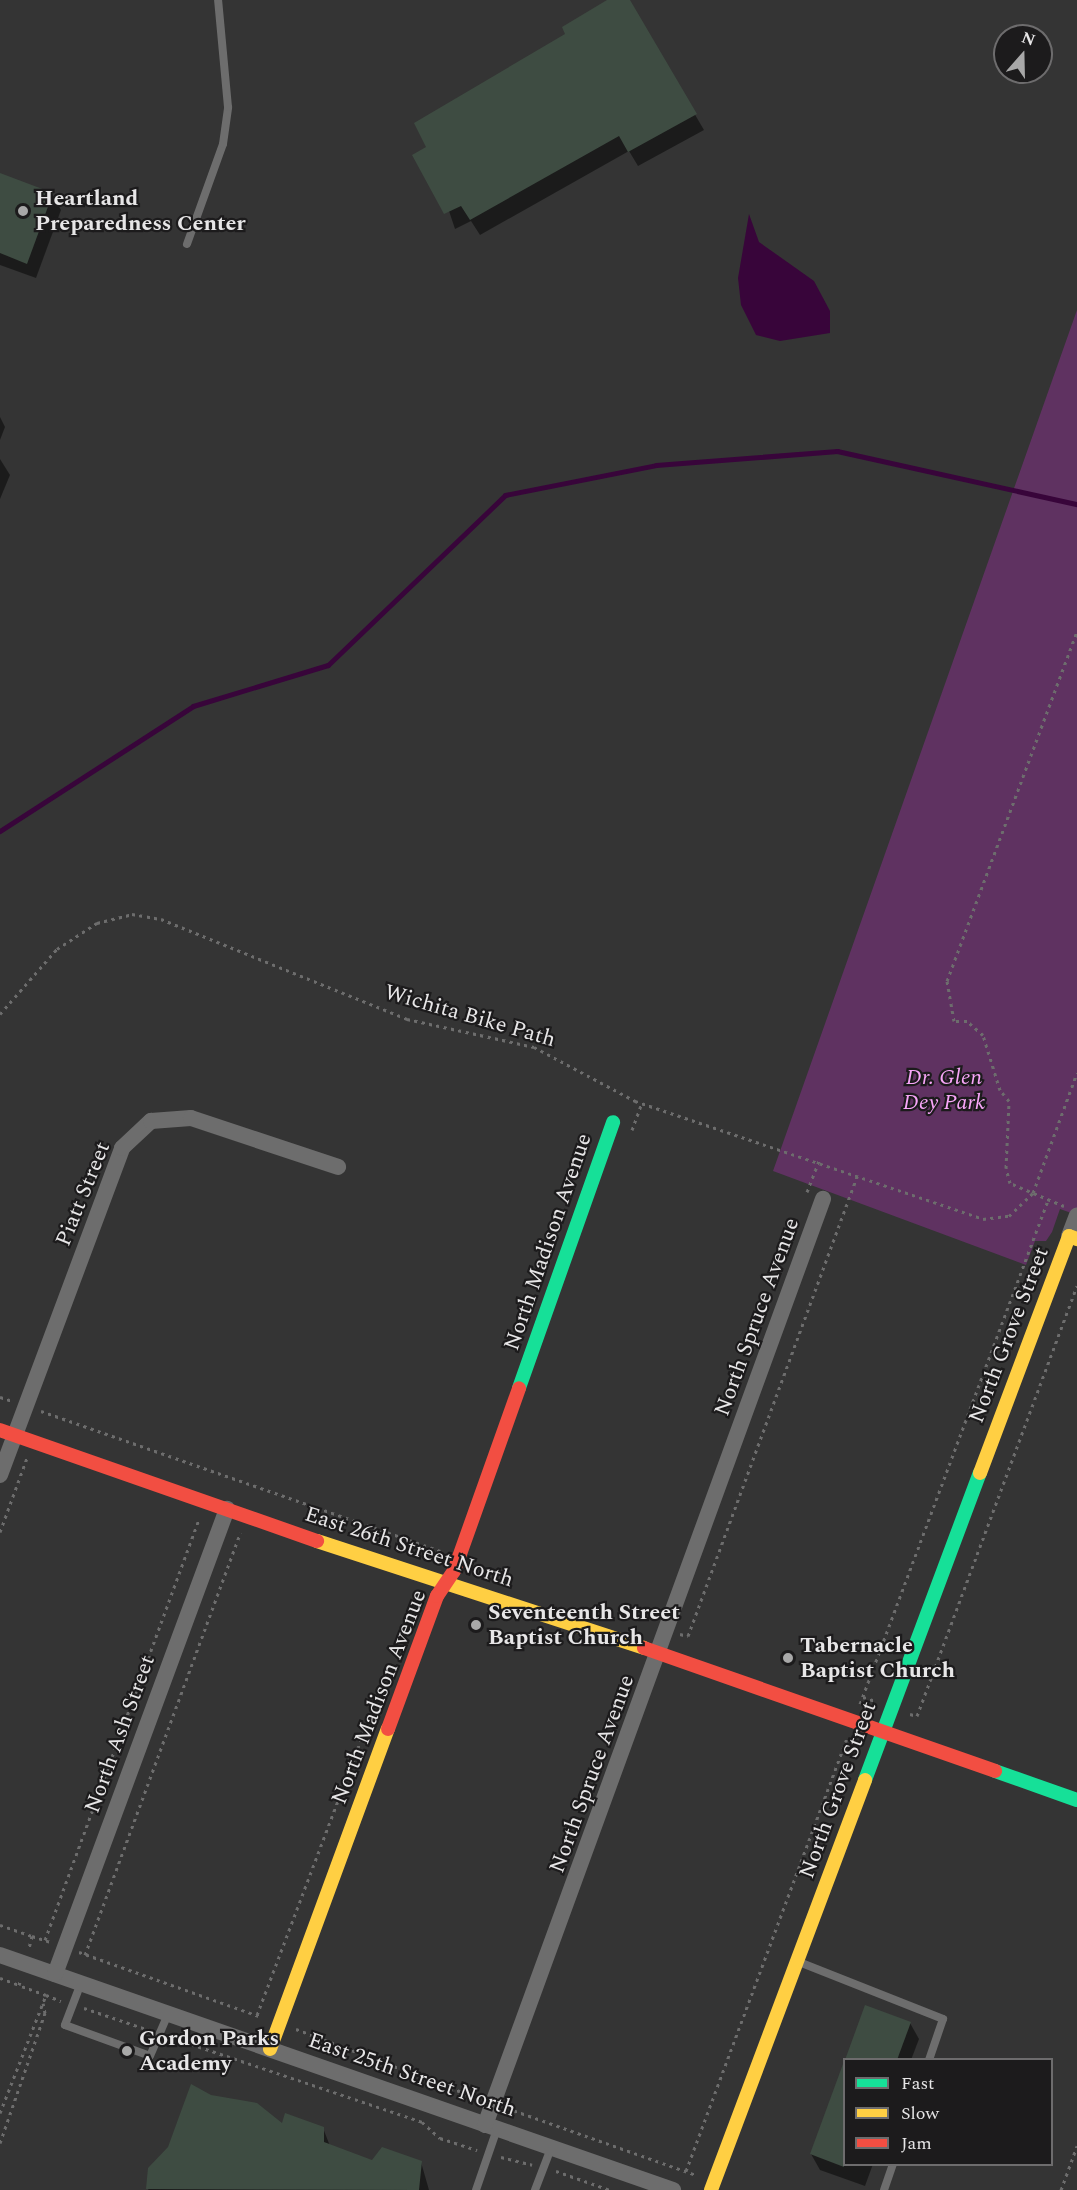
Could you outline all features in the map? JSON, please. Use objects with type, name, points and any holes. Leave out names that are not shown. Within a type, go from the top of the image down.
[{"type":"street","name":"Piatt Street","points":[[0,1475],[7,1433],[26,1406],[122,1148],[151,1121],[191,1118],[338,1167]]},
{"type":"street","name":"North Madison Avenue","points":[[270,2049],[437,1596],[459,1557],[613,1122]]},
{"type":"street","name":"North Spruce Avenue","points":[[491,2127],[493,2103],[661,1654],[823,1199]]},
{"type":"street","points":[[1073,1237],[1077,1215]]},
{"type":"street","name":"North Grove Street","points":[[712,2186],[891,1707],[1073,1237]]},
{"type":"street","name":"East 26th Street North","points":[[7,1433],[883,1729],[1077,1800]]},
{"type":"street","name":"North Ash Street","points":[[55,1974],[227,1509]]},
{"type":"street","name":"East 25th Street North","points":[[0,1955],[672,2190]]},
{"type":"lane","points":[[187,243],[225,135],[228,107],[218,0]]},
{"type":"lane","points":[[797,1961],[943,2019],[930,2058]]},
{"type":"lane","points":[[81,1983],[65,2025],[150,2056],[168,2014]]},
{"type":"lane","points":[[476,2190],[489,2153],[491,2127]]},
{"type":"lane","points":[[536,2190],[551,2148]]},
{"type":"lane","points":[[884,2190],[891,2166]]},
{"type":"path","points":[[686,2171],[1048,1200],[1010,1182],[1009,1101],[1000,1090],[982,1035],[967,1021],[954,1021],[947,981],[1077,631]]},
{"type":"path","name":"Wichita Bike Path","points":[[0,1014],[57,950],[98,923],[132,914],[161,919],[406,1019],[534,1047],[598,1085],[642,1103],[983,1219],[1009,1216],[1033,1193],[1077,1073]]},
{"type":"path","points":[[630,1137],[642,1103]]},
{"type":"path","points":[[863,1696],[917,1716],[1077,1286]]},
{"type":"path","points":[[0,1397],[459,1557]]},
{"type":"path","points":[[45,1941],[200,1518]]},
{"type":"path","points":[[85,1955],[241,1528]]},
{"type":"path","points":[[257,2016],[383,1682]]},
{"type":"path","points":[[0,1925],[32,1936],[28,1950]]},
{"type":"path","points":[[64,1948],[686,2171],[712,2186]]},
{"type":"path","points":[[19,1985],[22,1974]]},
{"type":"path","points":[[0,1978],[73,2005],[422,2122],[440,2138],[610,2190]]},
{"type":"path","points":[[0,2113],[46,1995]]},
{"type":"path","points":[[0,2143],[45,2013],[43,2003]]},
{"type":"path","points":[[1061,2190],[1077,2146]]},
{"type":"green space","name":"Dr. Glen Dey Park","points":[[1077,310],[1077,1215],[1060,1209],[1052,1232],[1046,1241],[1035,1241],[1026,1265],[773,1171]]},
{"type":"shaded area","points":[[749,214],[759,242],[814,281],[830,311],[830,333],[780,341],[756,335],[741,305],[738,278]]},
{"type":"building","points":[[607,0],[630,0],[697,114],[628,152],[619,136],[470,220],[461,206],[444,214],[412,155],[426,147],[414,123],[565,34],[562,27]]},
{"type":"building","name":"Heartland Preparedness Center","points":[[0,173],[53,193],[27,264],[0,253]]},
{"type":"building","points":[[865,2005],[911,2022],[898,2058],[846,2058]]},
{"type":"building","points":[[843,2064],[844,2167],[810,2154]]},
{"type":"building","points":[[191,2084],[211,2095],[257,2103],[282,2123],[285,2113],[324,2127],[324,2142],[372,2160],[382,2147],[422,2161],[419,2190],[146,2189],[148,2168],[168,2147]]},
{"type":"waterway","points":[[0,831],[193,706],[328,665],[505,495],[656,465],[837,451],[1077,504]]},
{"type":"traffic: fast","points":[[519,1388],[613,1122]]},
{"type":"traffic: fast","points":[[865,1780],[980,1473]]},
{"type":"traffic: fast","points":[[995,1771],[1077,1800]]},
{"type":"traffic: slow","points":[[980,1473],[1069,1236],[1077,1239]]},
{"type":"traffic: slow","points":[[317,1541],[644,1648]]},
{"type":"traffic: slow","points":[[270,2049],[388,1729]]},
{"type":"traffic: slow","points":[[711,2190],[865,1780]]},
{"type":"traffic: jam","points":[[388,1729],[437,1596],[454,1571],[519,1388]]},
{"type":"traffic: jam","points":[[0,1430],[317,1541]]},
{"type":"traffic: jam","points":[[644,1648],[995,1771]]},
{"type":"place","name":"Heartland Preparedness Center","points":[[23,211]]},
{"type":"place","name":"Seventeenth Street Baptist Church","points":[[476,1625]]},
{"type":"place","name":"Tabernacle Baptist Church","points":[[788,1658]]},
{"type":"place","name":"Gordon Parks Academy","points":[[127,2051]]}]
